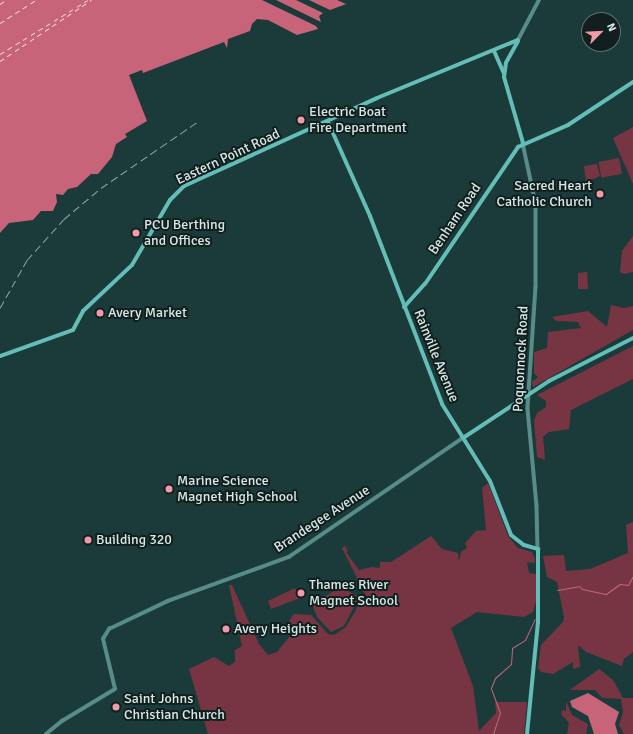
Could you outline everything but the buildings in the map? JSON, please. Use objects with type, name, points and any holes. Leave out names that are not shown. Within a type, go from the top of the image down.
[{"type":"main road","name":"Eastern Point Road","points":[[0,356],[73,330],[83,312],[132,265],[170,200],[184,186],[328,122],[377,98],[518,40]]},
{"type":"main road","points":[[504,73],[518,40]]},
{"type":"main road","name":"Poquonnock Road","points":[[494,51],[504,73],[523,143]]},
{"type":"main road","points":[[523,143],[568,125],[633,82]]},
{"type":"main road","name":"Rainville Avenue","points":[[328,122],[352,172],[435,388],[462,438],[490,481],[510,535],[524,545],[538,549]]},
{"type":"main road","name":"Benham Road","points":[[404,307],[424,284],[514,152],[523,143]]},
{"type":"main road","points":[[462,438],[536,390],[633,338]]},
{"type":"main road","name":"Poquonnock Road","points":[[527,734],[538,622],[538,549]]},
{"type":"street","points":[[518,40],[539,0]]},
{"type":"street","name":"Poquonnock Road","points":[[523,143],[536,204],[536,287],[528,409],[537,506],[538,549]]},
{"type":"street","name":"Brandegee Avenue","points":[[46,734],[62,721],[115,689],[104,641],[105,632],[160,605],[288,557],[462,438]]},
{"type":"shaded area","points":[[0,0],[262,0],[316,26],[318,29],[297,35],[268,20],[257,19],[252,24],[250,31],[228,39],[227,48],[224,42],[143,73],[142,70],[129,75],[147,121],[125,134],[127,137],[116,144],[112,157],[98,174],[91,174],[77,187],[68,189],[63,195],[56,194],[57,202],[53,211],[41,211],[33,220],[9,223],[0,233]]},
{"type":"shaded area","points":[[276,0],[296,0],[323,13],[319,16],[321,22]]},
{"type":"shaded area","points":[[309,0],[337,0],[346,4],[330,10]]},
{"type":"shaded area","points":[[633,127],[633,184],[613,138]]},
{"type":"shaded area","points":[[619,158],[622,174],[601,178],[598,162]]},
{"type":"shaded area","points":[[597,164],[600,176],[586,182],[584,166]]},
{"type":"shaded area","points":[[633,236],[633,272],[624,274],[620,272],[622,251]]},
{"type":"shaded area","points":[[587,272],[588,289],[578,289],[578,273]]},
{"type":"shaded area","points":[[611,305],[624,308],[633,306],[633,330],[533,387],[532,382],[538,377],[534,373],[534,352],[547,348],[548,332],[581,328],[578,322],[556,321],[552,317],[588,311],[607,327]]},
{"type":"shaded area","points":[[633,346],[633,379],[571,410],[569,429],[549,432],[543,437],[545,460],[537,457],[534,421],[537,413],[546,407],[546,401],[537,395]]},
{"type":"shaded area","points":[[488,483],[508,536],[518,548],[532,552],[535,559],[535,563],[527,562],[529,573],[536,574],[536,601],[533,612],[524,617],[477,612],[451,628],[473,686],[479,731],[496,713],[495,702],[527,702],[524,734],[208,734],[189,669],[214,657],[229,666],[235,662],[235,650],[242,646],[229,585],[232,585],[259,644],[268,655],[277,652],[289,637],[293,628],[289,621],[294,614],[311,615],[328,634],[334,635],[346,627],[361,601],[368,600],[342,548],[345,546],[348,551],[346,552],[359,570],[372,567],[380,568],[380,562],[391,562],[431,536],[442,549],[458,553],[459,562],[461,552],[467,548],[465,543],[476,531],[486,530],[482,488]]},
{"type":"shaded area","points":[[633,522],[633,652],[624,659],[622,666],[586,652],[578,645],[580,667],[573,669],[573,662],[553,674],[541,672],[538,668],[541,645],[563,622],[564,617],[557,582],[547,577],[543,556],[564,555],[566,571],[590,569],[628,553],[626,525]]},
{"type":"shaded area","points":[[341,587],[359,597],[344,626],[331,632],[317,617],[312,604]]},
{"type":"shaded area","points":[[295,588],[300,598],[271,609],[268,601]]},
{"type":"shaded area","points":[[599,669],[613,680],[623,698],[633,698],[633,734],[624,734],[619,725],[623,712],[621,699],[602,698],[595,690],[570,690]]},
{"type":"shaded area","points":[[588,693],[619,712],[615,724],[618,734],[594,734],[588,716],[572,707],[570,701]]},
{"type":"shaded area","points":[[566,701],[572,715],[588,724],[586,734],[567,734],[569,723],[561,714],[562,710],[566,711]]},
{"type":"waterway","points":[[557,590],[579,586],[582,589],[606,594],[620,584],[628,585],[633,576]]},
{"type":"waterway","points":[[493,734],[500,713],[491,688],[495,678],[511,664],[512,648],[525,640],[535,619]]},
{"type":"ferry route","points":[[0,4],[6,0]]},
{"type":"ferry route","points":[[0,23],[36,0]]},
{"type":"ferry route","points":[[0,54],[88,0]]},
{"type":"ferry route","points":[[0,61],[91,0]]},
{"type":"railway","points":[[0,308],[27,260],[64,219],[101,188],[197,122]]},
{"type":"place","name":"Electric Boat Fire Department","points":[[301,120]]},
{"type":"place","name":"Sacred Heart Catholic Church","points":[[600,194]]},
{"type":"place","name":"PCU Berthing and Offices","points":[[136,233]]},
{"type":"place","name":"Avery Market","points":[[100,313]]},
{"type":"place","name":"Marine Science Magnet High School","points":[[169,489]]},
{"type":"place","name":"Building 320","points":[[88,540]]},
{"type":"place","name":"Thames River Magnet School","points":[[301,593]]},
{"type":"place","name":"Avery Heights","points":[[226,629]]},
{"type":"place","name":"Saint Johns Christian Church","points":[[116,707]]}]
